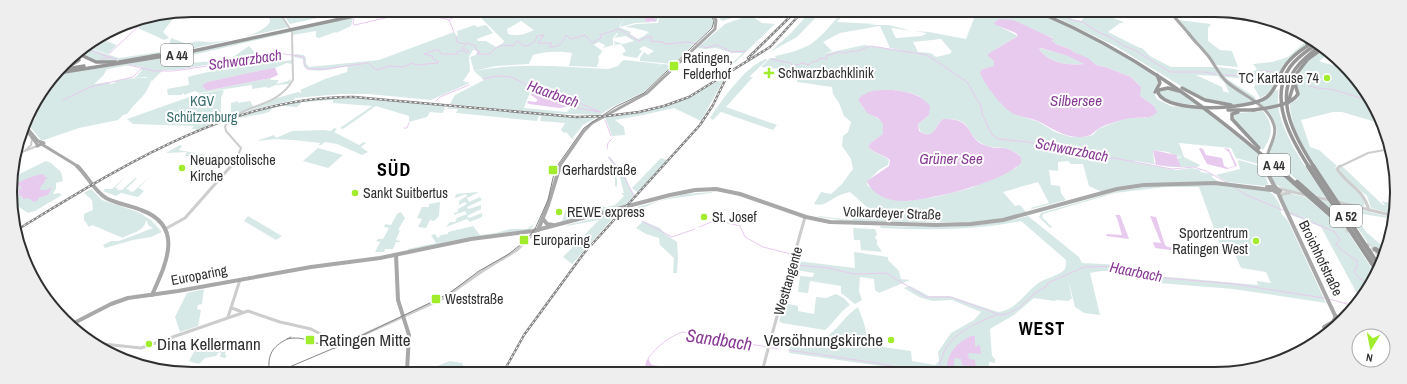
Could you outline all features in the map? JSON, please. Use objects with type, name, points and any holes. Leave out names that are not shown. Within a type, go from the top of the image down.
[{"type":"highway","name":"A 44","points":[[64,72],[173,55],[341,17]]},
{"type":"highway","name":"A 44","points":[[68,68],[116,62],[205,46],[348,17]]},
{"type":"highway","name":"A 44","points":[[1050,17],[1095,38],[1147,68],[1204,105]]},
{"type":"highway","name":"A 44","points":[[1053,17],[1108,43],[1177,84],[1258,148],[1334,215]]},
{"type":"highway","points":[[1188,95],[1169,88],[1161,89],[1158,92],[1162,99],[1177,105],[1224,108],[1250,104],[1265,98],[1272,92],[1285,67],[1294,55],[1307,46]]},
{"type":"highway","name":"A 52","points":[[1313,46],[1305,51],[1292,64],[1285,78],[1281,95],[1286,123],[1298,150],[1374,266]]},
{"type":"highway","points":[[1288,100],[1288,86],[1294,70],[1302,59],[1316,49]]},
{"type":"highway","points":[[1283,104],[1288,100],[1296,76],[1308,59],[1319,51]]},
{"type":"highway","points":[[82,56],[96,62],[116,62]]},
{"type":"highway","points":[[70,66],[78,61],[78,59]]},
{"type":"highway","points":[[1281,95],[1280,87],[1285,67]]},
{"type":"highway","points":[[1147,68],[1160,80],[1155,91],[1156,96],[1168,104],[1219,109],[1254,110]]},
{"type":"highway","points":[[1258,148],[1231,118],[1234,113],[1275,106],[1295,99],[1298,94],[1295,84],[1296,76]]},
{"type":"highway","points":[[1177,84],[1196,96],[1216,103],[1234,105],[1250,104]]},
{"type":"highway","name":"A 52","points":[[1283,104],[1303,150],[1376,261]]},
{"type":"highway","name":"A 44","points":[[1211,110],[1336,220]]},
{"type":"highway","points":[[1375,249],[1379,253]]},
{"type":"main road","points":[[538,230],[543,219],[558,168],[584,131],[599,118],[647,93],[716,25],[714,17]]},
{"type":"main road","name":"Broichhofstraße","points":[[1175,17],[1210,58],[1229,84],[1254,100],[1266,111],[1272,120],[1275,130],[1274,137],[1267,151],[1265,161],[1269,177],[1336,316]]},
{"type":"main road","points":[[28,130],[39,145],[54,155],[70,161]]},
{"type":"main road","points":[[28,130],[39,145],[58,154],[81,169],[102,195],[110,200],[153,215],[167,228],[169,244],[168,252],[165,264],[152,295]]},
{"type":"main road","name":"Volkardeyer Straße","points":[[538,230],[688,191],[716,189],[745,195],[806,217],[851,224],[936,225],[971,224],[1003,220],[1117,189],[1173,183],[1228,184],[1275,189]]},
{"type":"main road","points":[[543,219],[547,224],[554,226]]},
{"type":"main road","name":"Europaring","points":[[75,322],[111,304],[126,299],[311,267],[396,255],[471,239],[538,230]]},
{"type":"main road","points":[[396,255],[397,292],[403,318],[409,335],[407,367]]},
{"type":"main road","points":[[143,296],[155,289]]},
{"type":"main road","points":[[1334,321],[1336,316]]},
{"type":"main road","points":[[1326,327],[1324,326],[1332,323]]},
{"type":"street","points":[[167,228],[185,218],[236,160],[240,148],[225,129],[226,124],[232,117],[272,100],[285,91],[293,80],[291,31],[282,17]]},
{"type":"street","points":[[26,150],[33,142],[30,135]]},
{"type":"street","points":[[22,152],[39,145]]},
{"type":"street","points":[[22,152],[39,145]]},
{"type":"street","points":[[1369,210],[1365,196],[1340,174],[1337,169],[1339,166],[1368,153],[1385,150]]},
{"type":"street","name":"Volkardeyer Straße","points":[[1275,189],[1294,192],[1389,215]]},
{"type":"street","name":"Volkardeyer Straße","points":[[1281,202],[1282,194],[1302,194]]},
{"type":"street","name":"Westtangente","points":[[763,367],[806,217]]},
{"type":"street","points":[[105,344],[136,348],[146,346],[242,312],[254,312],[280,322],[311,329],[328,338],[334,348],[403,318],[449,295],[484,270],[517,250],[538,230]]},
{"type":"street","points":[[228,317],[240,279]]},
{"type":"street","points":[[232,308],[242,312]]},
{"type":"green space","points":[[269,17],[282,17],[289,27],[195,48],[114,61],[96,61],[82,56],[91,49],[119,58],[173,50],[169,46],[171,38],[187,44],[198,41],[215,42],[253,34],[266,27],[270,22]]},
{"type":"green space","points":[[285,17],[322,17],[290,24]]},
{"type":"green space","points":[[351,17],[358,17],[353,18],[351,26],[336,33],[335,32],[319,38],[316,37],[316,31],[293,35],[293,30]]},
{"type":"green space","points":[[480,17],[636,17],[644,18],[647,22],[653,22],[652,17],[659,17],[656,22],[635,23],[620,27],[624,19],[619,27],[631,32],[630,34],[638,39],[649,32],[625,27],[636,24],[658,23],[660,17],[711,17],[714,23],[711,28],[673,64],[640,61],[640,58],[644,52],[648,55],[654,51],[644,46],[639,49],[642,51],[637,58],[624,56],[622,54],[626,51],[621,44],[615,45],[614,41],[623,44],[634,41],[626,36],[614,38],[618,34],[617,33],[613,38],[613,45],[603,48],[605,45],[598,42],[594,45],[601,50],[605,50],[601,51],[602,52],[598,57],[599,60],[597,67],[569,66],[572,53],[553,52],[533,55],[529,64],[496,66],[474,71],[470,57],[476,55],[477,51],[473,50],[469,57],[470,71],[463,81],[470,83],[431,100],[368,94],[342,94],[295,98],[294,100],[263,107],[237,116],[277,98],[298,92],[302,93],[300,90],[325,79],[347,72],[348,66],[319,71],[308,69],[304,67],[303,59],[294,57],[295,54],[304,55],[306,58],[306,63],[309,67],[379,60],[454,32],[458,37],[457,31],[475,25],[477,27],[486,25],[493,33],[477,39],[478,41],[486,41],[496,47],[504,41]],"holes":[[[521,21],[534,30],[525,34],[508,34],[507,29]]]},
{"type":"green space","points":[[718,17],[734,17],[722,21]]},
{"type":"green space","points":[[744,17],[753,17],[762,23],[775,24],[725,72],[722,72],[743,53],[732,53],[716,48],[697,48],[725,24]]},
{"type":"green space","points":[[805,17],[816,17],[797,37],[770,52],[791,33]]},
{"type":"green space","points":[[838,17],[841,17],[837,22],[889,25],[911,31],[891,28],[896,38],[922,36],[927,33],[913,31],[929,32],[966,39],[974,17],[1046,17],[1075,29],[1127,57],[1156,77],[1158,83],[1153,91],[1157,99],[1171,106],[1204,109],[1261,156],[1262,165],[1236,158],[1231,148],[1179,143],[1184,157],[1200,165],[1198,167],[1170,167],[1134,162],[1176,170],[1192,168],[1201,170],[1200,172],[1213,174],[1212,177],[1219,182],[1158,183],[1102,192],[1089,186],[1083,164],[1071,164],[1068,161],[1058,162],[1058,171],[1049,170],[1051,185],[1060,186],[1061,193],[1066,200],[1032,209],[1030,208],[1049,203],[1038,182],[1003,192],[1015,206],[1020,205],[1026,212],[1006,218],[978,223],[848,221],[819,217],[851,220],[861,216],[858,211],[868,208],[850,192],[839,195],[821,205],[814,204],[821,192],[831,194],[842,184],[853,169],[851,159],[842,146],[843,136],[848,132],[851,122],[844,116],[839,103],[833,94],[832,87],[797,82],[798,71],[761,67],[770,58],[776,58],[775,56],[798,50],[814,42]],"holes":[[[995,24],[1039,32],[1053,38],[1050,40],[1056,44],[1072,50],[1096,65],[1131,77],[1139,85],[1140,96],[1154,106],[1146,118],[1128,118],[1098,129],[1093,135],[1083,137],[1071,137],[1055,132],[1039,122],[1015,114],[1001,103],[983,69],[994,67],[995,64],[990,53],[1018,36]],[[880,26],[890,48],[905,51],[864,45],[823,54],[832,51],[823,42],[840,33]],[[941,39],[952,52],[936,57],[931,53],[918,52],[913,42]],[[893,90],[919,96],[929,115],[918,124],[920,131],[925,134],[931,133],[943,119],[960,121],[967,126],[976,139],[986,146],[1005,148],[1015,152],[1021,157],[1016,168],[971,188],[935,197],[905,201],[890,199],[868,186],[867,182],[879,170],[888,165],[889,160],[873,151],[868,146],[883,134],[883,124],[877,118],[868,113],[862,107],[860,102],[876,91]],[[1153,150],[1168,152],[1180,158],[1178,158],[1178,166],[1156,164],[1154,162]]]},
{"type":"green space","points":[[1055,17],[1069,17],[1081,21],[1088,17],[1108,17],[1120,20],[1124,23],[1120,23],[1108,32],[1142,48],[1150,56],[1171,67],[1214,67],[1218,74],[1253,102],[1232,105],[1212,101],[1189,91],[1117,47]],"holes":[[[1196,75],[1218,76],[1225,83],[1229,93],[1223,91],[1222,87]]]},
{"type":"green space","points":[[174,18],[163,32],[169,38],[164,40],[138,28],[142,24]]},
{"type":"green space","points":[[1178,20],[1211,24],[1208,28],[1208,41],[1220,50],[1232,51],[1238,67],[1216,65]]},
{"type":"green space","points":[[291,32],[184,57],[179,64],[213,61],[233,57],[249,46],[258,56],[182,69],[163,70],[152,81],[149,79],[151,81],[144,95],[127,114],[123,115],[118,120],[79,128],[44,140],[41,140],[31,128],[30,124],[36,118],[35,116],[40,104],[64,73],[172,57]],"holes":[[[130,65],[142,67],[140,69],[142,70],[135,78],[123,79],[110,84],[109,82],[94,84],[103,76],[107,69]]]},
{"type":"green space","points":[[106,41],[117,45],[108,54],[93,49]]},
{"type":"green space","points":[[1304,41],[1308,43],[1283,65],[1278,76],[1274,77],[1276,79],[1274,86],[1268,94],[1260,98],[1254,87],[1256,83],[1254,79],[1224,77],[1217,67],[1251,72],[1257,69],[1253,64],[1272,62],[1288,57],[1304,43]]},
{"type":"green space","points":[[1040,48],[1069,56],[1084,64],[1066,64],[1053,60],[1043,54],[1039,49]]},
{"type":"green space","points":[[1320,52],[1322,53],[1326,56],[1319,61],[1336,66],[1347,77],[1361,95],[1375,122],[1342,112],[1333,112],[1301,120],[1310,147],[1319,150],[1337,166],[1335,168],[1339,174],[1360,191],[1365,202],[1364,207],[1338,201],[1307,155],[1295,129],[1291,116],[1290,103],[1299,97],[1296,83],[1297,78],[1306,63]]},
{"type":"green space","points":[[766,59],[767,60],[749,77],[753,77],[726,107],[777,125],[773,130],[721,112],[713,120],[710,118],[735,84],[751,68]]},
{"type":"green space","points":[[292,60],[292,64],[287,63],[275,68],[207,82],[203,88],[210,90],[271,78],[270,80],[279,80],[276,84],[286,82],[291,79],[290,84],[276,85],[269,88],[265,87],[252,89],[252,85],[199,93],[195,91],[184,95],[184,93],[181,95],[168,95],[167,89],[189,85],[188,77],[227,69]]},
{"type":"green space","points":[[622,61],[661,64],[657,68],[662,64],[673,65],[644,92],[612,107],[600,115],[544,113],[450,104],[455,95],[484,80],[474,71],[491,68],[524,66],[558,66],[608,69],[618,66]],"holes":[[[531,89],[548,96],[575,103],[567,112],[524,108]]]},
{"type":"green space","points":[[725,77],[701,121],[674,108],[615,120],[624,127],[625,135],[612,136],[605,117],[652,109],[682,99]]},
{"type":"green space","points":[[1224,77],[1255,97],[1256,100],[1239,91]]},
{"type":"green space","points":[[1167,89],[1180,92],[1199,105],[1172,103],[1159,94],[1161,90]]},
{"type":"green space","name":"KGV Schützenburg","points":[[222,90],[224,91],[221,98],[221,118],[215,121],[215,123],[195,131],[196,129],[191,129],[194,126],[133,124],[127,119],[198,94]]},
{"type":"green space","points":[[1278,90],[1278,105],[1264,108],[1258,102],[1271,95]]},
{"type":"green space","points":[[333,98],[354,98],[445,106],[443,113],[430,112],[427,117],[409,122],[409,116],[376,106],[343,129],[340,128],[372,106],[333,103],[333,100],[302,102],[297,107],[282,106],[273,108],[269,112],[239,118],[229,124],[232,120],[244,115],[269,108],[294,103]]},
{"type":"green space","points":[[238,101],[238,103],[250,101],[254,107],[235,114],[226,114],[231,113],[231,103]]},
{"type":"green space","points":[[448,107],[596,118],[583,125],[572,139],[566,132],[564,133],[561,130],[565,123],[540,121],[541,116],[539,116],[537,121],[456,113],[458,109],[447,109]]},
{"type":"green space","points":[[1278,107],[1281,119],[1291,143],[1326,197],[1313,195],[1269,154],[1277,131],[1273,120],[1266,110]]},
{"type":"green space","points":[[1263,111],[1267,116],[1271,130],[1269,139],[1263,150],[1236,124],[1233,117],[1237,113]]},
{"type":"green space","points":[[334,128],[337,129],[334,132],[359,145],[364,142],[366,143],[361,147],[368,152],[362,155],[337,144],[325,142],[319,145],[320,143],[274,139],[259,141],[274,135],[276,138],[292,131],[331,131]]},
{"type":"green space","points":[[180,145],[182,146],[179,150],[211,156],[185,156],[187,152],[166,153]]},
{"type":"green space","points":[[318,148],[343,155],[328,168],[303,161]]},
{"type":"green space","points":[[608,157],[610,157],[626,178],[629,187],[635,195],[625,205],[562,221],[567,207],[607,207],[615,205],[624,196],[621,193],[624,193],[618,170],[612,171],[617,179],[617,187],[615,186],[615,178],[609,169],[612,164]]},
{"type":"green space","points":[[661,158],[667,160],[638,193],[632,188]]},
{"type":"green space","points":[[1239,160],[1263,167],[1268,184],[1264,186],[1227,182],[1216,175],[1240,169]]},
{"type":"green space","points":[[46,161],[51,163],[61,172],[63,181],[56,183],[56,189],[53,193],[59,193],[62,195],[35,211],[28,213],[17,206],[18,175]]},
{"type":"green space","points":[[1266,161],[1301,192],[1286,189],[1277,185],[1271,176]]},
{"type":"green space","points":[[1343,167],[1383,205],[1385,205],[1381,201],[1390,203],[1389,214],[1371,208],[1367,196],[1341,174],[1339,169]]},
{"type":"green space","points":[[125,177],[115,188],[118,188],[117,190],[122,190],[135,178],[137,178],[126,189],[133,192],[148,178],[139,188],[144,191],[138,197],[121,193],[116,196],[103,191],[105,189],[112,189]]},
{"type":"green space","points":[[1160,185],[1224,185],[1267,190],[1279,203],[1281,213],[1288,221],[1326,303],[1233,289],[1159,283],[1117,272],[1100,271],[1090,273],[1100,315],[1084,313],[1075,307],[1068,279],[1072,299],[1069,301],[1034,298],[1014,315],[990,329],[992,356],[995,359],[995,363],[989,362],[990,367],[881,367],[789,353],[790,345],[827,347],[829,335],[850,313],[858,307],[864,323],[869,345],[911,351],[912,361],[935,365],[939,361],[938,352],[951,333],[974,320],[981,312],[952,300],[932,301],[919,297],[904,288],[910,286],[929,296],[950,296],[998,312],[1004,311],[1016,304],[1040,282],[1061,273],[1066,266],[1066,260],[1021,221],[986,227],[951,229],[881,228],[880,226],[936,227],[973,225],[1028,216],[1079,257],[1082,263],[1122,265],[1153,276],[1258,285],[1257,281],[1271,283],[1266,272],[1241,268],[1232,247],[1220,245],[1199,187],[1165,187],[1115,193],[1043,214],[1042,217],[1052,227],[1050,228],[1039,217],[1041,213],[1118,191]]},
{"type":"green space","points":[[91,189],[102,200],[138,212],[151,220],[162,232],[151,237],[133,240],[105,248],[103,245],[111,241],[119,241],[153,228],[149,226],[146,220],[145,224],[140,230],[123,238],[92,225],[89,227],[84,220],[84,214],[93,210],[92,200],[84,193]]},
{"type":"green space","points":[[479,192],[467,198],[469,202],[480,197],[482,200],[467,207],[469,209],[481,205],[481,209],[467,216],[469,218],[482,213],[482,217],[470,222],[467,219],[446,227],[450,222],[455,222],[457,218],[467,214],[465,211],[454,215],[454,213],[458,212],[458,209],[467,204],[465,202],[459,205],[459,201],[467,196],[466,194],[455,198],[456,194]]},
{"type":"green space","points":[[712,192],[659,201],[638,210],[637,207],[684,194]]},
{"type":"green space","points":[[1288,193],[1306,197],[1333,221],[1318,199],[1328,201],[1372,269],[1367,280],[1357,294],[1321,227],[1289,214],[1282,198],[1283,194]]},
{"type":"green space","points":[[440,202],[439,216],[434,221],[430,220],[426,228],[418,227],[422,219],[417,218],[422,207],[429,207],[429,204]]},
{"type":"green space","points":[[1342,205],[1389,217],[1388,218],[1362,214],[1357,215],[1366,232],[1382,245],[1378,257]]},
{"type":"green space","points":[[401,212],[405,218],[398,230],[400,230],[396,240],[400,242],[396,242],[393,249],[385,249],[384,252],[375,252],[380,242],[376,241],[378,239],[383,239],[389,228],[384,227],[385,224],[391,225],[397,214]]},
{"type":"green space","points":[[616,213],[609,217],[613,218],[572,264],[563,257],[599,220],[567,225]]},
{"type":"green space","points":[[248,216],[282,236],[276,240],[244,221]]},
{"type":"green space","points":[[643,221],[660,228],[665,234],[677,242],[677,273],[673,273],[674,258],[660,245],[659,238],[646,234],[636,228]]},
{"type":"green space","points":[[534,223],[530,230],[408,251],[408,249],[436,243],[431,235],[435,234],[438,238],[441,235],[448,234],[448,232],[473,226],[480,235],[510,229],[527,229]]},
{"type":"green space","points":[[853,228],[875,229],[877,234],[875,238],[882,252],[861,250],[860,240],[854,240]]},
{"type":"green space","points":[[854,252],[888,257],[888,260],[899,271],[901,279],[910,280],[879,293],[875,290],[874,279],[860,277],[859,291],[862,300],[855,304],[841,293],[841,286],[810,281],[808,293],[798,292],[800,276],[813,277],[814,273],[796,270],[797,261],[855,268]]},
{"type":"green space","points":[[204,289],[202,304],[198,305],[197,309],[201,310],[198,326],[180,332],[175,317],[187,293]]},
{"type":"green space","points":[[836,294],[844,298],[850,305],[843,310],[825,330],[782,323],[779,321],[784,303],[798,306],[798,311],[814,314],[816,297],[826,298]]},
{"type":"green space","points":[[218,338],[220,349],[226,349],[225,355],[227,356],[225,358],[220,357],[221,352],[216,356],[205,358],[199,364],[189,361],[200,341]]},
{"type":"green space","points":[[450,361],[462,363],[464,367],[436,367]]},
{"type":"water","points":[[635,17],[657,17],[655,19],[656,21],[647,22],[644,18]]},
{"type":"water","name":"Silbersee","points":[[999,19],[1013,20],[1054,39],[1051,40],[1056,44],[1088,58],[1096,65],[1131,77],[1141,87],[1140,96],[1154,106],[1157,112],[1154,115],[1143,118],[1130,118],[1111,123],[1090,135],[1082,137],[1065,135],[1037,121],[1014,114],[1004,107],[994,95],[980,72],[983,69],[994,66],[994,61],[988,56],[988,54],[1018,36],[1016,33],[994,23]],"holes":[[[1041,48],[1068,56],[1084,64],[1066,64],[1059,62],[1048,58],[1039,49]]]},
{"type":"water","points":[[275,68],[278,75],[271,78],[210,90],[206,90],[202,86],[207,82]]},
{"type":"water","name":"Grüner See","points":[[878,90],[893,90],[918,96],[930,106],[929,115],[918,124],[919,131],[924,134],[934,131],[943,119],[961,122],[969,129],[978,142],[990,147],[1006,148],[1015,152],[1021,157],[1021,163],[998,177],[966,189],[918,200],[901,201],[883,197],[873,191],[867,181],[889,166],[890,160],[873,151],[868,146],[883,134],[883,124],[878,118],[867,113],[858,100],[862,95],[870,92]]},
{"type":"water","points":[[531,92],[564,101],[569,103],[571,106],[559,108],[529,104],[527,103],[528,101],[536,102],[538,100],[531,95]]},
{"type":"water","points":[[1224,148],[1229,149],[1237,166],[1227,169],[1207,164],[1199,149],[1203,149],[1206,155],[1222,158],[1224,166],[1228,168],[1235,166],[1229,152]]},
{"type":"water","points":[[1153,150],[1176,155],[1181,167],[1156,165]]},
{"type":"water","points":[[43,174],[45,177],[48,177],[44,181],[45,182],[41,186],[40,190],[47,190],[52,187],[48,195],[38,198],[38,200],[34,202],[28,198],[23,199],[22,196],[18,196],[20,194],[17,192],[22,187],[17,186],[18,183],[30,177]]},
{"type":"water","points":[[1115,215],[1120,215],[1129,239],[1106,236],[1107,234],[1122,235]]},
{"type":"water","points":[[1150,216],[1156,217],[1165,245],[1168,247],[1182,249],[1182,247],[1188,248],[1189,250],[1186,252],[1155,248],[1153,242],[1161,243]]},
{"type":"water","points":[[971,336],[975,336],[975,347],[977,347],[977,345],[980,346],[981,354],[968,353],[969,359],[975,360],[976,367],[962,365],[961,359],[954,358],[954,367],[947,366],[949,356],[958,344]]},
{"type":"water","points":[[647,359],[652,365],[666,367],[645,367]]},
{"type":"waterway","points":[[314,17],[319,17]]},
{"type":"waterway","points":[[354,18],[353,24],[355,25],[389,17]]},
{"type":"waterway","points":[[438,17],[449,20]]},
{"type":"waterway","points":[[449,20],[454,17]]},
{"type":"waterway","points":[[1066,17],[1083,22],[1096,31],[1112,38],[1126,47],[1133,49],[1170,72],[1204,72],[1216,74]]},
{"type":"waterway","points":[[449,20],[454,32]]},
{"type":"waterway","points":[[109,54],[140,25]]},
{"type":"waterway","name":"Schwarzbach","points":[[142,68],[155,71],[173,71],[242,61],[256,57],[268,57],[279,53],[304,57],[304,64],[307,69],[325,69],[368,63],[376,70],[390,66],[403,67],[413,63],[416,65],[438,63],[439,62],[433,59],[432,56],[424,54],[434,50],[439,50],[441,54],[458,54],[457,52],[461,50],[467,53],[469,51],[462,48],[467,43],[476,46],[476,50],[480,52],[477,54],[490,54],[500,46],[513,46],[517,41],[524,46],[531,45],[537,36],[544,35],[538,43],[552,43],[549,47],[553,47],[560,44],[566,35],[571,39],[585,35],[592,43],[601,38],[600,35],[619,29],[639,41],[647,37],[652,37],[650,41],[663,42],[665,44],[688,42],[697,44]]},
{"type":"waterway","points":[[456,37],[457,42],[465,44]]},
{"type":"waterway","name":"Schwarzbach","points":[[700,45],[706,48],[717,45],[732,52],[746,51]]},
{"type":"waterway","name":"Schwarzbach","points":[[771,59],[790,63],[793,66],[803,63],[809,65],[812,62],[818,61],[819,58],[827,59],[826,56],[839,52],[847,53],[851,51],[859,51],[871,46],[927,55],[967,82],[981,106],[982,114],[992,135],[998,139],[1028,142],[1087,154],[1101,159],[1114,158],[1172,169],[1194,167],[1206,171],[1228,183]]},
{"type":"waterway","name":"Schwarzbach","points":[[89,50],[110,57]]},
{"type":"waterway","name":"Schwarzbach","points":[[101,59],[110,57]]},
{"type":"waterway","name":"Schwarzbach","points":[[110,57],[117,60]]},
{"type":"waterway","name":"Schwarzbach","points":[[129,65],[142,68]]},
{"type":"waterway","points":[[63,100],[90,87],[133,77],[142,68]]},
{"type":"waterway","points":[[1223,75],[1251,76],[1262,71],[1273,72]]},
{"type":"waterway","name":"Haarbach","points":[[483,79],[497,76],[511,77],[546,94],[577,102],[600,112]]},
{"type":"waterway","name":"Haarbach","points":[[436,101],[440,97],[469,85]]},
{"type":"waterway","points":[[1309,86],[1334,90],[1363,98]]},
{"type":"waterway","name":"Haarbach","points":[[572,107],[599,112]]},
{"type":"waterway","name":"Haarbach","points":[[605,120],[611,136]]},
{"type":"waterway","name":"Haarbach","points":[[404,128],[407,128],[409,123]]},
{"type":"waterway","name":"Haarbach","points":[[607,149],[608,143],[612,139]]},
{"type":"waterway","name":"Haarbach","points":[[609,157],[624,176],[634,196]]},
{"type":"waterway","name":"Schwarzbach","points":[[1234,187],[1246,195],[1283,210]]},
{"type":"waterway","name":"Haarbach","points":[[635,209],[640,214]]},
{"type":"waterway","name":"Schwarzbach","points":[[1288,212],[1335,232],[1340,240],[1336,244],[1357,261],[1357,266],[1354,272],[1358,277],[1366,282]]},
{"type":"waterway","name":"Haarbach","points":[[699,227],[716,220],[740,226],[745,237],[763,247],[791,254],[790,264]]},
{"type":"waterway","name":"Haarbach","points":[[642,221],[672,237],[695,229]]},
{"type":"waterway","name":"Haarbach","points":[[796,265],[829,268],[854,274],[886,273],[926,297],[950,297],[1000,315],[1007,314],[1019,308],[1035,293],[1047,286],[1048,283],[1084,267],[1120,266],[1154,277],[1234,284],[1324,298]]},
{"type":"waterway","name":"Haarbach","points":[[1329,299],[1349,305]]},
{"type":"waterway","name":"Sandbach","points":[[939,367],[942,356],[952,340],[973,325],[996,315]]},
{"type":"waterway","name":"Sandbach","points":[[649,362],[648,358],[660,346],[668,339],[683,332],[778,349]]},
{"type":"waterway","name":"Sandbach","points":[[788,350],[896,367]]},
{"type":"tunnel","points":[[1334,215],[1344,223]]},
{"type":"tunnel","points":[[1336,220],[1351,233]]},
{"type":"tunnel","points":[[1366,244],[1379,254]]},
{"type":"tram line","points":[[289,367],[346,343],[451,292],[479,271],[509,254],[526,240],[535,229],[548,200],[555,169],[584,128],[615,107],[644,93],[712,28],[714,21],[711,17]]},
{"type":"tram line","points":[[269,367],[270,356],[274,348],[288,339]]},
{"type":"tram line","points":[[288,339],[305,339],[335,347]]},
{"type":"railway","points":[[748,58],[790,17]]},
{"type":"railway","points":[[20,228],[94,184],[176,140],[219,123],[263,109],[308,100],[354,97],[576,117],[607,116],[639,112],[664,106],[689,97],[770,47],[797,17]]},
{"type":"railway","points":[[506,367],[524,335],[584,253],[700,125],[713,105],[727,76]]},
{"type":"place","name":"Ratingen, Felderhof","points":[[674,66]]},
{"type":"place","name":"Schwarzbachklinik","points":[[769,73]]},
{"type":"place","name":"TC Kartause 74","points":[[1327,78]]},
{"type":"place","name":"Neuapostolische Kirche","points":[[182,168]]},
{"type":"place","name":"Gerhardstraße","points":[[553,170]]},
{"type":"place","name":"Sankt Suitbertus","points":[[355,193]]},
{"type":"place","name":"REWE express","points":[[559,212]]},
{"type":"place","name":"St. Josef","points":[[704,217]]},
{"type":"place","name":"Europaring","points":[[524,240]]},
{"type":"place","name":"Sportzentrum Ratingen West","points":[[1256,241]]},
{"type":"place","name":"Weststraße","points":[[436,299]]},
{"type":"place","name":"Ratingen Mitte","points":[[310,340]]},
{"type":"place","name":"Versöhnungskirche","points":[[891,340]]},
{"type":"place","name":"Dina Kellermann","points":[[149,344]]},
{"type":"district","name":"SÜD","points":[[394,170]]},
{"type":"district","name":"WEST","points":[[1042,329]]}]
